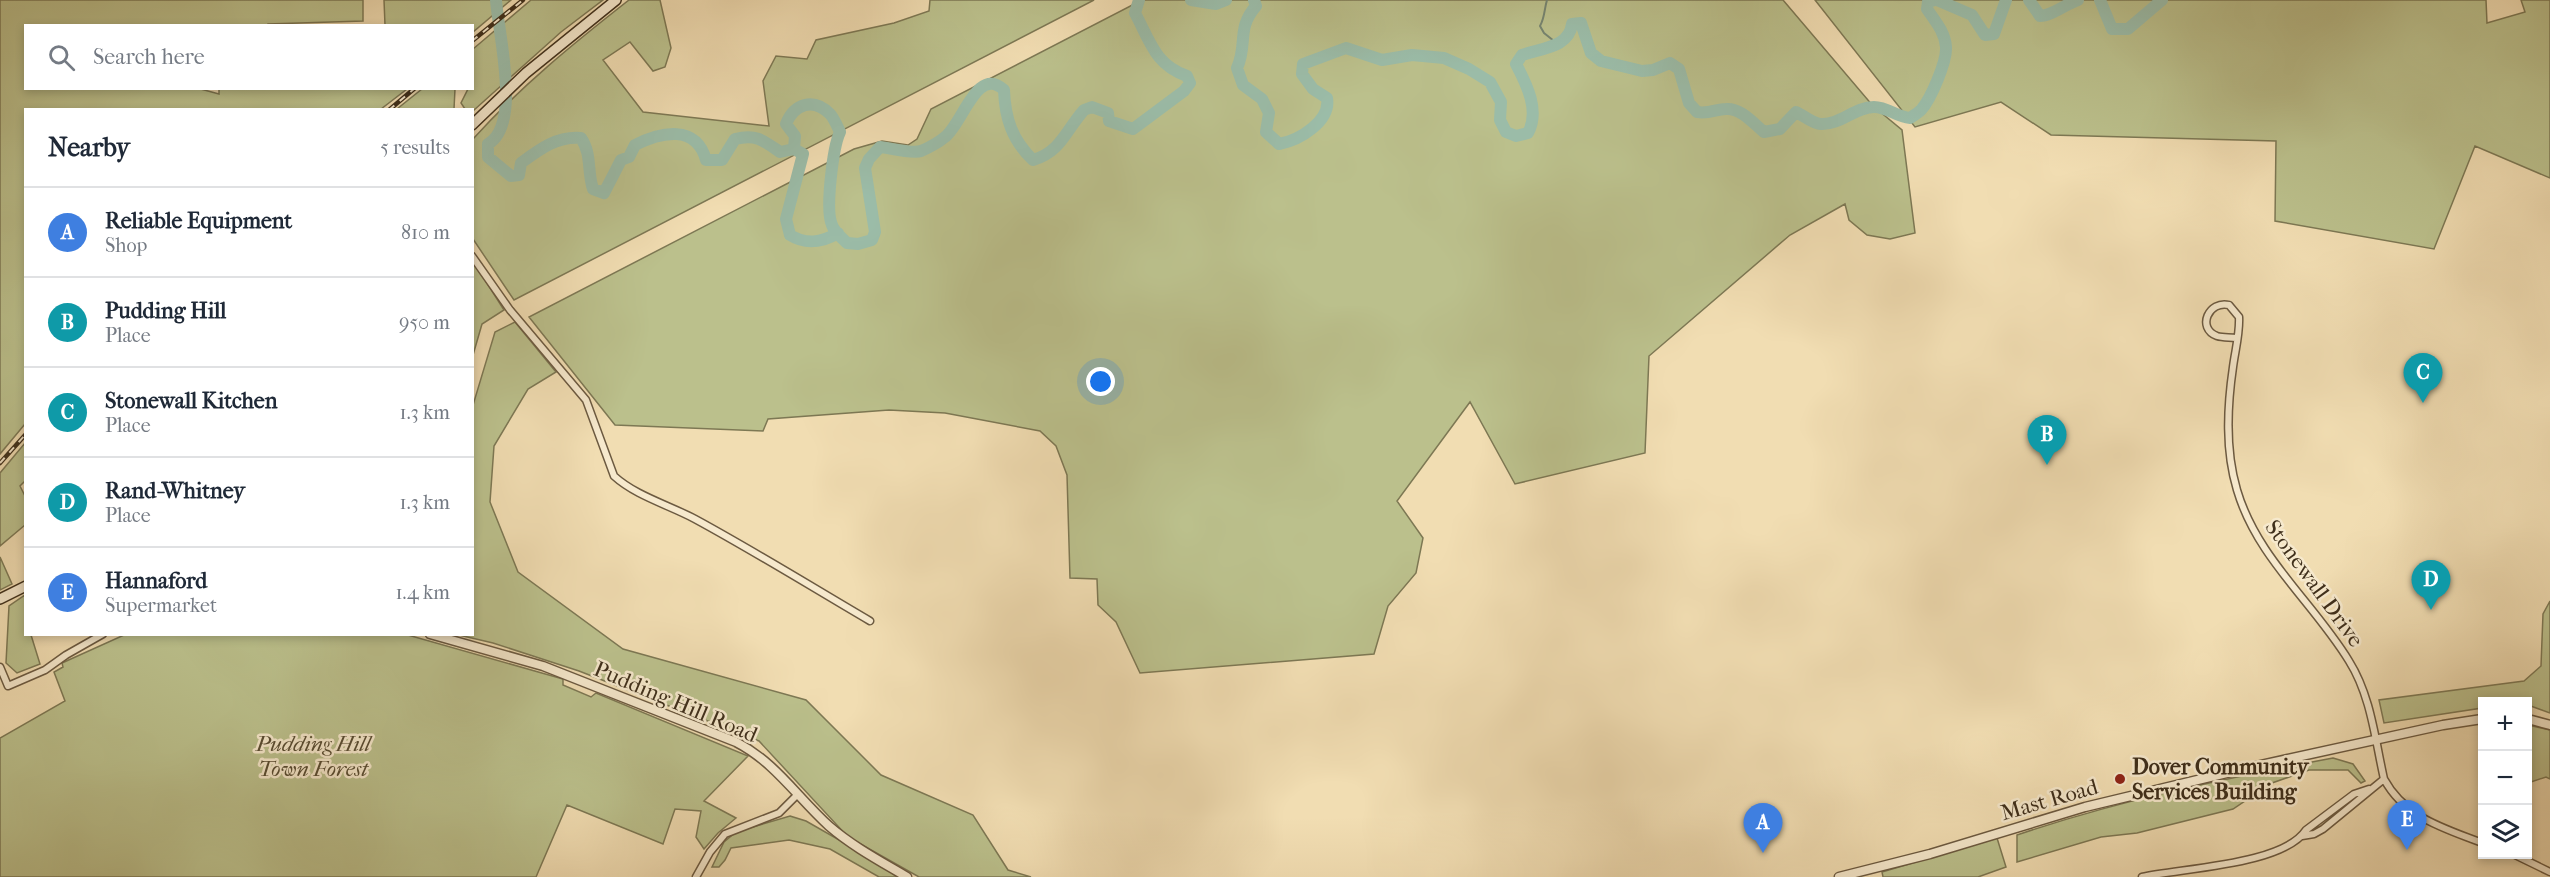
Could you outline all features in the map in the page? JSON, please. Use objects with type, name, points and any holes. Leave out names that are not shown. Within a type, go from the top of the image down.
[{"type":"main road","points":[[474,123],[513,84],[616,0]]},
{"type":"main road","points":[[0,599],[24,587]]},
{"type":"street","points":[[474,259],[510,310],[586,400],[614,476],[622,483],[671,506],[754,552],[870,621]]},
{"type":"street","name":"Stonewall Drive","points":[[2236,338],[2220,337],[2210,331],[2206,321],[2213,307],[2224,304],[2237,312],[2239,323],[2227,417],[2236,489],[2260,543],[2353,667],[2367,702],[2384,779]]},
{"type":"street","points":[[0,667],[8,686],[45,670],[100,636]]},
{"type":"street","name":"Pudding Hill Road","points":[[437,636],[543,666],[736,742],[763,758],[817,815],[846,840],[907,877]]},
{"type":"street","name":"Mast Road","points":[[1839,877],[1930,854],[2085,807],[2443,725],[2478,720]]},
{"type":"street","points":[[2532,721],[2550,725]]},
{"type":"street","points":[[2142,877],[2258,857],[2278,850],[2302,836],[2306,830],[2354,794],[2369,789],[2384,779],[2398,800],[2415,815],[2478,841]]},
{"type":"street","points":[[696,877],[710,852],[725,834],[779,813],[798,794]]},
{"type":"street","points":[[2522,859],[2550,872]]},
{"type":"green space","points":[[0,0],[363,0],[363,21],[268,24],[24,24],[24,90],[204,90],[219,94],[219,90],[406,90],[382,108],[24,108],[24,425],[0,454]]},
{"type":"green space","points":[[384,0],[511,0],[474,31],[474,24],[385,24]]},
{"type":"green space","points":[[531,0],[603,0],[561,32],[474,110],[474,108],[464,108],[461,103],[468,90],[474,90],[474,48]]},
{"type":"green space","points":[[629,0],[660,0],[671,48],[665,67],[653,71],[630,42],[603,60],[643,112],[769,126],[763,81],[776,56],[807,59],[816,40],[894,23],[929,11],[930,0],[1094,0],[514,300],[474,240],[474,138],[509,101]]},
{"type":"green space","points":[[1142,0],[1783,0],[1873,106],[1902,130],[1915,233],[1890,239],[1867,235],[1849,220],[1845,204],[1790,235],[1649,356],[1645,453],[1515,484],[1470,402],[1397,501],[1423,538],[1416,573],[1388,606],[1374,654],[1140,673],[1116,622],[1098,605],[1097,579],[1070,578],[1067,475],[1056,446],[1040,431],[945,413],[889,410],[768,419],[763,431],[615,425],[529,317],[854,149],[882,141],[908,145],[917,139],[931,109]]},
{"type":"green space","points":[[1815,0],[2486,0],[2487,23],[2525,12],[2521,0],[2550,0],[2550,178],[2475,146],[2434,249],[2275,221],[2276,141],[2051,135],[2001,102],[1915,127]]},
{"type":"green space","points":[[421,90],[455,90],[454,108],[398,108]]},
{"type":"green space","points":[[474,263],[504,310],[482,324],[474,352]]},
{"type":"green space","points":[[515,322],[556,372],[528,389],[494,446],[490,502],[518,572],[623,649],[806,700],[881,775],[973,815],[1008,870],[1031,877],[919,877],[848,837],[759,741],[579,671],[493,643],[463,636],[474,636],[474,402],[495,332]]},
{"type":"green space","points":[[24,444],[24,482],[20,486],[24,494],[24,526],[0,546],[0,473]]},
{"type":"green space","points":[[0,557],[12,584],[0,590]]},
{"type":"green space","points":[[24,596],[24,636],[31,636],[40,664],[17,673],[6,663],[9,606]]},
{"type":"green space","points":[[2550,601],[2550,713],[2532,706],[2532,697],[2478,697],[2478,709],[2384,723],[2379,700],[2524,681],[2541,666],[2543,614]]},
{"type":"green space","name":"Pudding Hill Town Forest","points":[[122,636],[412,636],[563,679],[563,685],[591,697],[596,693],[748,756],[704,801],[736,818],[704,849],[696,837],[701,811],[675,809],[663,844],[567,805],[536,877],[0,877],[0,738],[65,701],[54,672],[63,667],[62,663]]},
{"type":"green space","points":[[2532,726],[2550,730],[2550,779],[2546,777],[2532,782]]},
{"type":"green space","points":[[2333,758],[2353,764],[2365,781],[2361,783],[2348,770],[2309,770],[2272,783],[2233,809],[2137,833],[2101,837],[2017,862],[2017,835],[2056,822],[2174,791]]},
{"type":"green space","points":[[790,816],[806,821],[904,877],[879,877],[830,849],[789,840],[731,848],[719,867],[712,867],[724,842],[736,832]]},
{"type":"green space","points":[[1997,838],[2006,867],[1978,877],[1883,877],[1882,872]]},
{"type":"waterway","points":[[496,0],[506,77],[506,99],[504,118],[498,134],[488,144],[488,157],[511,176],[519,175],[521,163],[549,144],[564,139],[581,138],[587,150],[593,189],[604,193],[621,160],[629,157],[635,145],[645,140],[676,134],[686,136],[701,148],[706,160],[722,160],[735,139],[754,138],[764,141],[780,152],[794,149],[803,154],[786,219],[790,235],[802,240],[814,241],[826,239],[838,233]]},
{"type":"waterway","points":[[794,149],[795,136],[786,124],[794,112],[811,104],[830,114],[840,132],[831,178],[830,217],[833,228],[847,243],[858,244],[872,240],[875,232],[865,168],[869,159],[880,147],[917,152],[937,143],[952,130],[971,99],[978,90],[986,85],[994,84],[1004,90],[1011,128],[1020,145],[1033,160],[1057,146],[1084,110],[1092,107],[1108,113],[1109,121],[1133,129],[1184,91],[1190,83],[1187,76],[1167,65],[1155,51],[1135,13],[1139,0]]},
{"type":"waterway","points":[[1191,0],[1216,4],[1226,0]]},
{"type":"waterway","points":[[1254,0],[1256,6],[1246,22],[1237,68],[1243,85],[1262,99],[1269,113],[1266,132],[1279,144],[1296,138],[1312,128],[1319,122],[1327,106],[1327,98],[1313,89],[1302,74],[1303,64],[1346,48],[1382,60],[1412,55],[1444,58],[1469,69],[1490,82],[1501,102],[1500,120],[1506,132],[1516,136],[1528,133],[1533,116],[1531,98],[1516,64],[1522,55],[1560,43],[1570,32],[1572,24],[1581,23],[1591,53],[1601,61],[1642,71],[1653,70],[1670,63],[1679,69],[1689,103],[1697,112],[1731,109],[1747,117],[1764,132],[1780,129],[1796,112],[1818,124],[1835,122],[1860,110],[1874,107],[1910,118],[1921,110],[1929,97],[1938,80],[1946,53],[1944,36],[1927,9],[1928,2],[1935,0]]},
{"type":"waterway","points":[[1547,0],[1540,26],[1544,33],[1559,45]]},
{"type":"waterway","points":[[1937,0],[1972,15],[1985,35],[1994,34],[2006,0]]},
{"type":"waterway","points":[[2029,0],[2040,16],[2078,0]]},
{"type":"waterway","points":[[2100,0],[2112,29],[2128,29],[2162,0]]},
{"type":"railway","points":[[474,39],[523,0]]},
{"type":"railway","points":[[391,108],[413,90]]},
{"type":"railway","points":[[0,463],[24,436]]},
{"type":"place","name":"Stonewall Kitchen","points":[[2423,403]]},
{"type":"place","name":"Pudding Hill","points":[[2047,465]]},
{"type":"place","name":"Rand-Whitney","points":[[2431,610]]},
{"type":"place","name":"Dover Community Services Building","points":[[2120,779]]},
{"type":"place","name":"Hannaford","points":[[2407,850]]},
{"type":"place","name":"Reliable Equipment","points":[[1763,853]]}]
